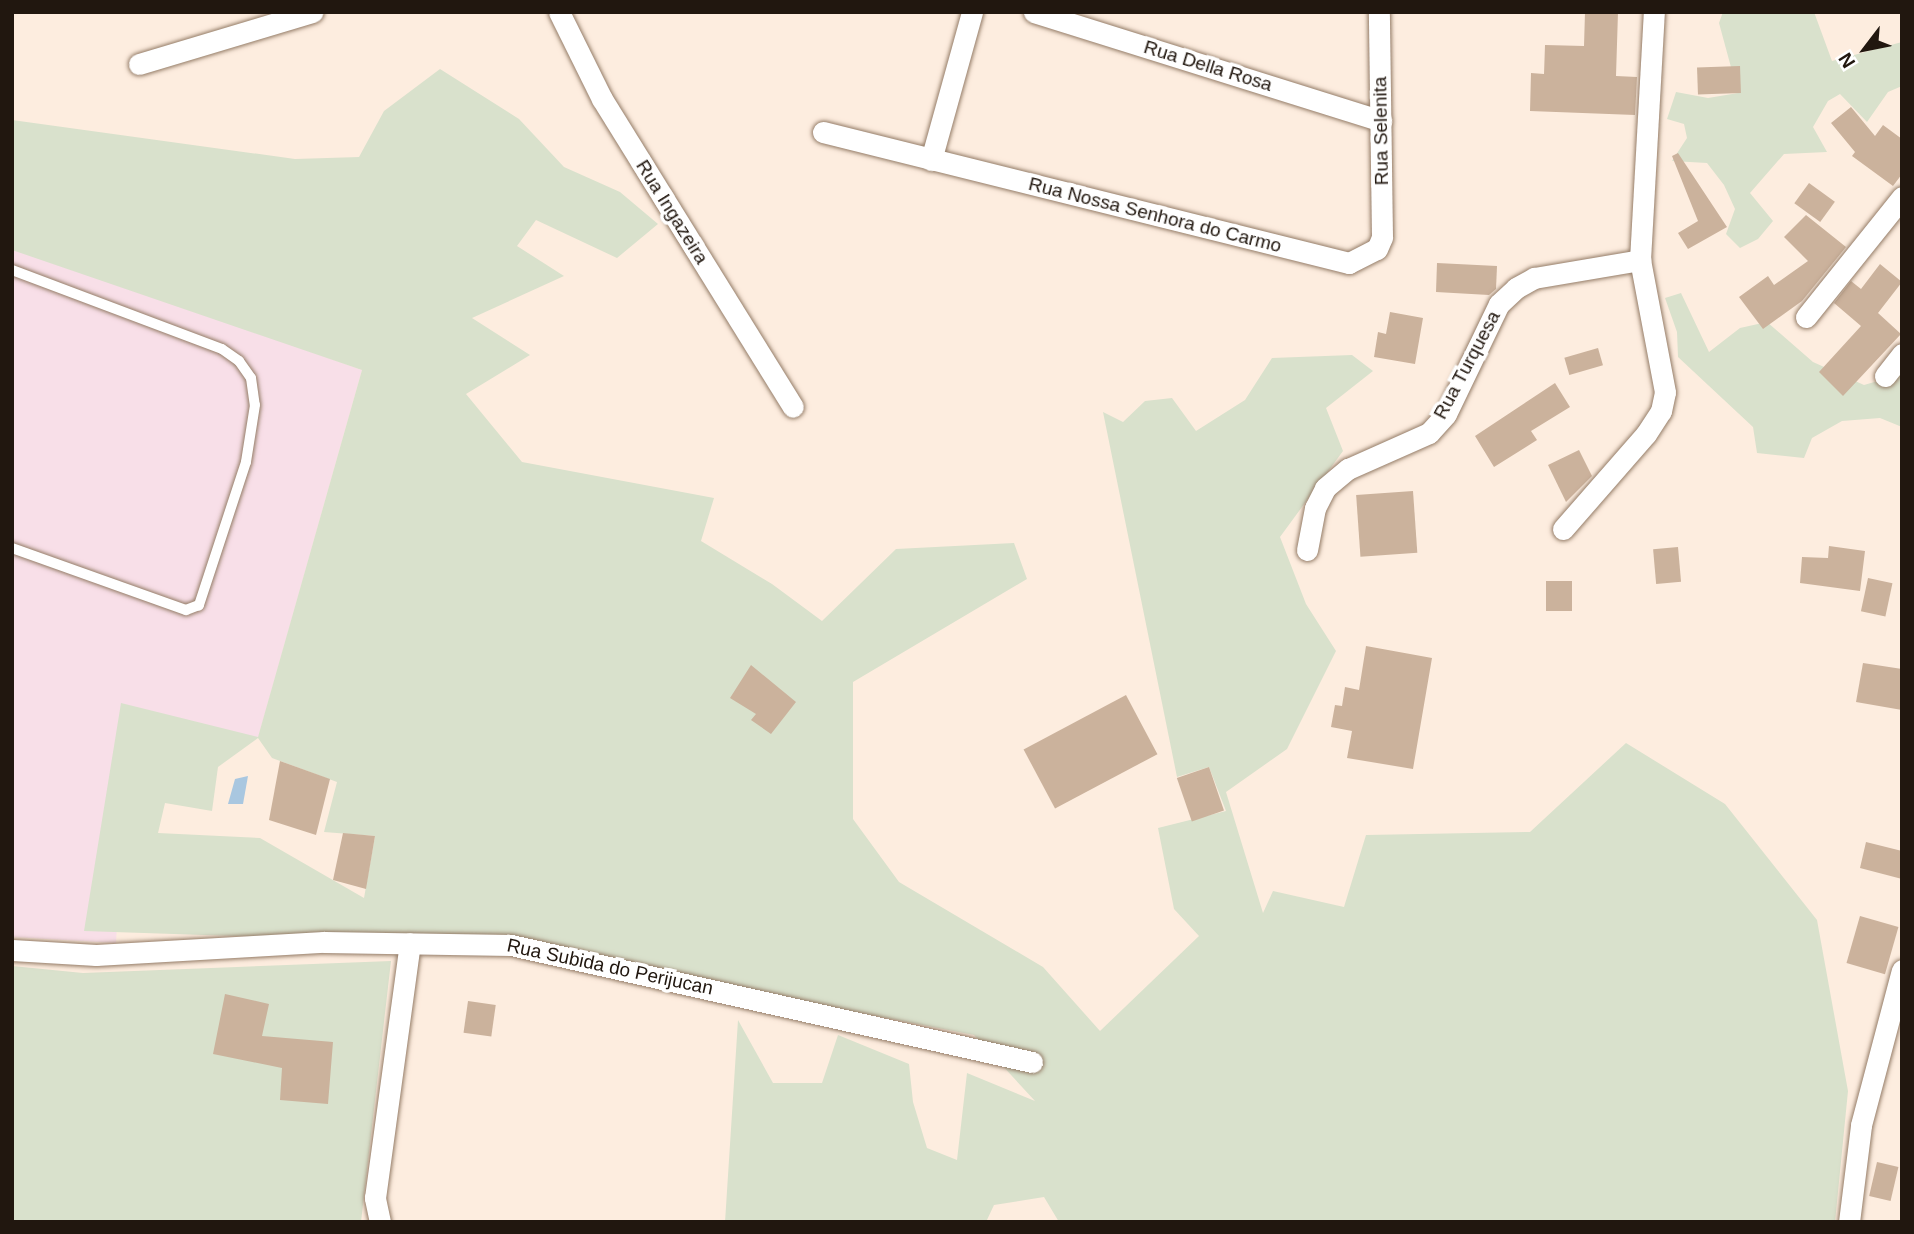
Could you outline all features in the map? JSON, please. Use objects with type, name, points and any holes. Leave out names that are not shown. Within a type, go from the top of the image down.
[{"type":"street","points":[[139,64],[312,12]]},
{"type":"street","name":"Rua Ingazeira","points":[[559,12],[602,99],[793,407]]},
{"type":"street","points":[[931,160],[972,12]]},
{"type":"street","name":"Rua Della Rosa","points":[[1034,12],[1072,18],[1381,121]]},
{"type":"street","name":"Rua Selenita","points":[[1377,249],[1382,237],[1379,12]]},
{"type":"street","points":[[1563,528],[1661,411],[1665,392],[1640,260],[1654,12]]},
{"type":"street","name":"Rua Nossa Senhora do Carmo","points":[[823,132],[1349,263],[1377,249]]},
{"type":"street","points":[[1806,317],[1902,197]]},
{"type":"street","name":"Rua Turquesa","points":[[1307,551],[1315,508],[1325,488],[1348,469],[1429,433],[1446,414],[1499,304],[1516,288],[1534,278],[1640,260]]},
{"type":"street","points":[[1885,376],[1902,354]]},
{"type":"street","name":"Rua Subida do Perijucan","points":[[12,950],[96,955],[324,942],[511,945],[1031,1062]]},
{"type":"street","points":[[380,1222],[375,1198],[410,943]]},
{"type":"street","points":[[1849,1222],[1861,1125],[1902,970]]},
{"type":"lane","points":[[12,270],[222,349],[239,361],[251,378],[255,405],[246,462],[199,605],[186,610],[12,548]]},
{"type":"shaded area","points":[[12,245],[362,370],[258,738],[129,713],[116,943],[12,937]]},
{"type":"green space","points":[[1723,12],[1814,12],[1832,61],[1902,42],[1902,86],[1888,92],[1867,122],[1840,94],[1828,101],[1813,127],[1827,152],[1784,154],[1750,193],[1773,221],[1758,239],[1740,248],[1726,234],[1735,209],[1724,185],[1707,163],[1672,161],[1687,138],[1684,124],[1667,119],[1676,92],[1708,98],[1738,93],[1719,23]]},
{"type":"green space","points":[[440,69],[519,119],[564,167],[620,192],[658,224],[617,258],[536,220],[517,246],[564,276],[472,318],[530,355],[466,394],[522,462],[714,498],[701,541],[772,584],[822,621],[896,549],[1014,543],[1027,579],[853,682],[853,819],[899,882],[1043,967],[1100,1031],[1199,936],[1174,909],[1158,828],[1226,811],[1209,767],[1177,777],[1103,412],[1123,422],[1145,401],[1172,398],[1196,431],[1245,400],[1272,358],[1352,355],[1373,371],[1326,408],[1343,451],[1280,537],[1306,604],[1336,651],[1287,749],[1226,792],[1263,913],[1273,891],[1344,907],[1366,835],[1530,832],[1626,743],[1725,804],[1817,920],[1848,1091],[1835,1222],[1059,1222],[1044,1197],[994,1205],[986,1222],[725,1222],[738,1020],[773,1083],[822,1083],[838,1035],[909,1064],[913,1102],[927,1148],[957,1160],[967,1073],[1035,1101],[974,1035],[511,945],[84,931],[121,703],[258,737],[362,370],[12,250],[12,120],[295,159],[359,157],[384,111]],"holes":[[[258,738],[272,758],[337,782],[324,832],[375,836],[364,898],[260,838],[158,833],[165,803],[212,811],[218,767]]]},
{"type":"green space","points":[[1681,293],[1709,352],[1740,328],[1767,322],[1813,362],[1864,385],[1902,374],[1902,427],[1880,418],[1842,421],[1812,438],[1804,458],[1757,453],[1753,427],[1678,357],[1677,332],[1665,298]]},
{"type":"green space","points":[[391,961],[361,1222],[12,1222],[12,966],[83,973]]},
{"type":"water","points":[[248,776],[243,804],[228,804],[235,779]]},
{"type":"building","points":[[1585,12],[1618,12],[1616,76],[1637,77],[1635,115],[1530,111],[1531,73],[1544,74],[1545,45],[1584,46]]},
{"type":"building","points":[[1740,66],[1741,93],[1698,94],[1697,68]]},
{"type":"building","points":[[1851,107],[1875,136],[1883,125],[1902,139],[1902,174],[1893,186],[1852,156],[1855,152],[1831,123]]},
{"type":"building","points":[[1678,153],[1727,227],[1688,249],[1678,233],[1698,221],[1672,156]]},
{"type":"building","points":[[1809,183],[1835,202],[1820,222],[1794,203]]},
{"type":"building","points":[[1806,215],[1846,247],[1802,301],[1763,329],[1739,297],[1768,276],[1774,285],[1808,261],[1784,237]]},
{"type":"building","points":[[1437,263],[1497,266],[1496,289],[1489,295],[1436,292]]},
{"type":"building","points":[[1880,264],[1902,282],[1878,313],[1901,334],[1843,396],[1819,372],[1861,326],[1834,303],[1851,281],[1861,289]]},
{"type":"building","points":[[1390,312],[1423,318],[1415,364],[1374,357],[1378,332],[1386,334]]},
{"type":"building","points":[[1598,348],[1603,365],[1569,375],[1564,358]]},
{"type":"building","points":[[1555,383],[1570,407],[1531,431],[1537,440],[1494,467],[1475,436]]},
{"type":"building","points":[[1579,450],[1592,476],[1566,502],[1548,465]]},
{"type":"building","points":[[1413,491],[1417,553],[1360,557],[1356,495]]},
{"type":"building","points":[[1829,546],[1865,551],[1860,591],[1800,583],[1802,557],[1828,558]]},
{"type":"building","points":[[1678,547],[1681,582],[1656,584],[1653,549]]},
{"type":"building","points":[[1868,578],[1892,583],[1885,616],[1861,611]]},
{"type":"building","points":[[1546,581],[1572,581],[1572,611],[1546,611]]},
{"type":"building","points":[[1366,646],[1432,658],[1413,769],[1347,758],[1352,731],[1331,727],[1335,705],[1342,706],[1345,687],[1359,690]]},
{"type":"building","points":[[1863,663],[1902,669],[1902,710],[1856,702]]},
{"type":"building","points":[[751,665],[796,702],[771,734],[751,720],[756,714],[730,698]]},
{"type":"building","points":[[1126,695],[1157,754],[1055,809],[1024,749]]},
{"type":"building","points":[[280,761],[330,779],[316,835],[269,820]]},
{"type":"building","points":[[1209,767],[1224,810],[1192,822],[1177,778]]},
{"type":"building","points":[[343,833],[375,836],[366,889],[333,880]]},
{"type":"building","points":[[1866,842],[1902,851],[1902,879],[1860,868]]},
{"type":"building","points":[[1860,916],[1898,927],[1885,974],[1846,963]]},
{"type":"building","points":[[225,994],[269,1004],[262,1036],[333,1042],[328,1104],[280,1100],[282,1068],[213,1054]]},
{"type":"building","points":[[468,1001],[496,1005],[491,1037],[464,1033]]},
{"type":"building","points":[[1877,1162],[1898,1167],[1891,1201],[1869,1196]]}]
